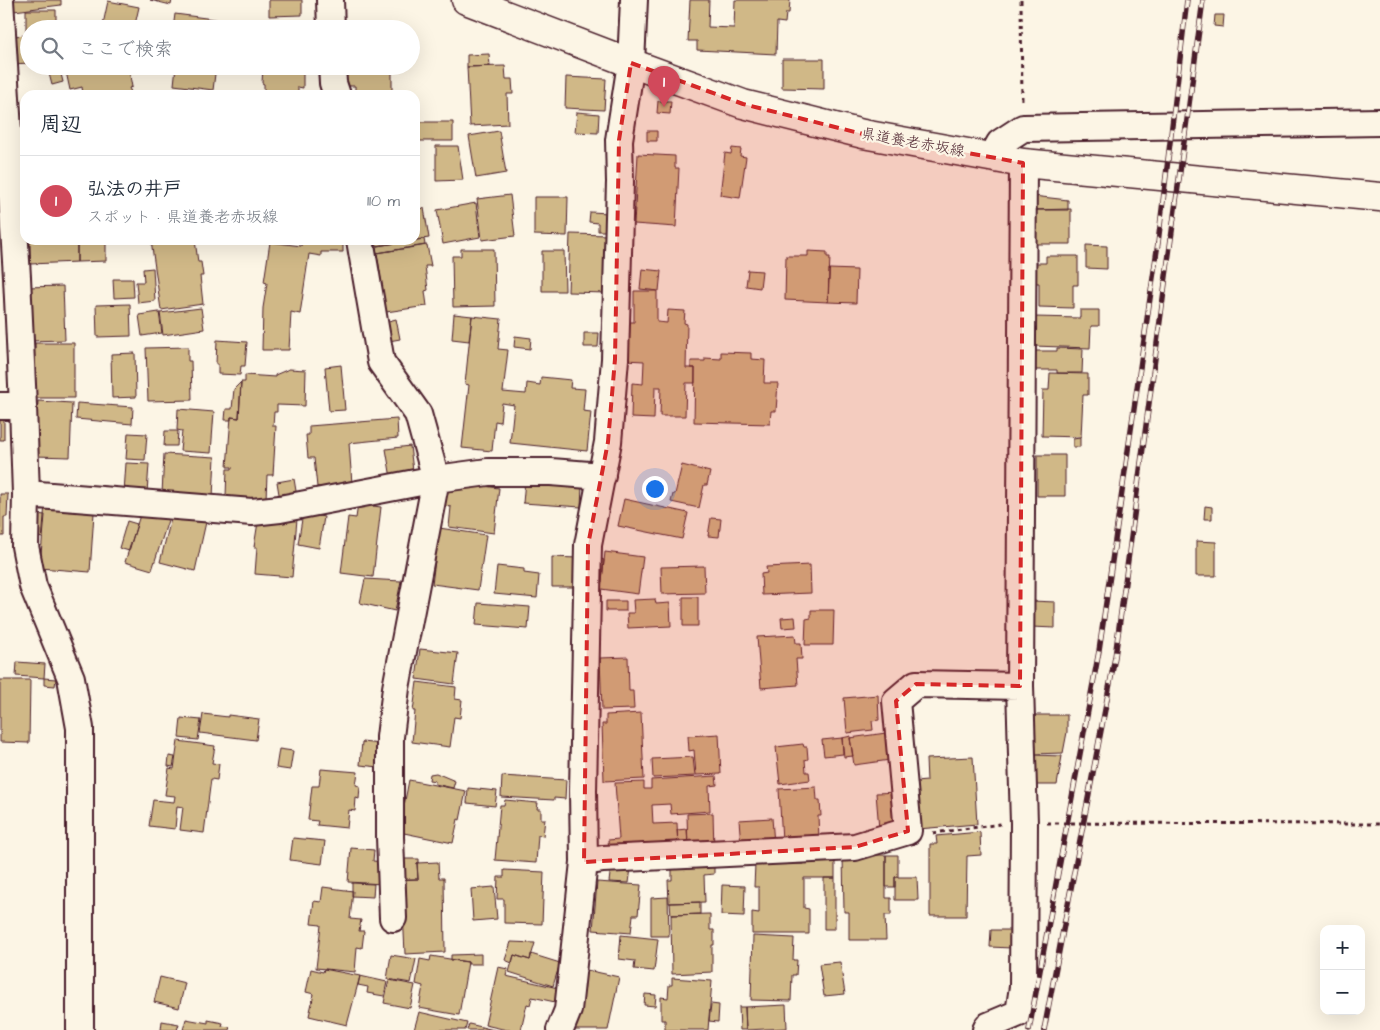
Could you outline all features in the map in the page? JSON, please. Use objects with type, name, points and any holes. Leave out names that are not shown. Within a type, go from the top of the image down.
[{"type":"main road","name":"県道養老赤坂線","points":[[466,0],[743,104],[863,134],[1023,163],[1380,197]]},
{"type":"street","points":[[0,0],[17,277],[11,406],[26,494],[25,546],[32,586],[71,678],[80,728],[80,1030]]},
{"type":"street","points":[[330,0],[331,20]]},
{"type":"street","points":[[560,1030],[568,1010],[584,862],[583,781],[588,545],[608,442],[615,360],[620,140],[631,63],[634,0]]},
{"type":"street","points":[[333,75],[335,90]]},
{"type":"street","points":[[992,156],[1000,143],[1022,128],[1380,122]]},
{"type":"street","points":[[986,1030],[988,1026],[1019,1014],[1023,988],[1024,823],[1020,686],[1023,163]]},
{"type":"street","points":[[361,245],[381,362],[418,414],[436,479],[396,688],[390,737],[390,837],[394,918]]},
{"type":"street","points":[[26,494],[252,512],[280,509],[436,479],[488,472],[550,472],[602,476]]},
{"type":"street","points":[[584,862],[603,859],[855,847],[908,831],[896,701],[916,684],[1020,686]]},
{"type":"path","points":[[1021,0],[1022,128]]},
{"type":"path","points":[[908,831],[917,835],[991,825],[1024,823],[1380,824]]},
{"type":"highlighted area","points":[[631,63],[743,104],[863,134],[1023,163],[1020,686],[916,684],[896,701],[908,831],[855,847],[584,862],[588,545],[608,442],[615,359],[619,140]]},
{"type":"building","points":[[13,0],[61,0],[61,5],[14,11]]},
{"type":"building","points":[[150,0],[172,0],[171,5]]},
{"type":"building","points":[[269,0],[302,0],[302,15],[269,16]]},
{"type":"building","points":[[690,0],[709,0],[708,27],[734,28],[735,0],[790,0],[789,13],[786,13],[785,23],[777,22],[776,54],[697,50],[697,41],[688,41]]},
{"type":"building","points":[[108,1],[139,7],[136,20],[104,20]]},
{"type":"building","points":[[26,10],[56,10],[56,20],[26,20]]},
{"type":"building","points":[[175,14],[221,20],[174,20]]},
{"type":"building","points":[[1215,15],[1224,15],[1223,27],[1214,26]]},
{"type":"building","points":[[12,36],[20,36],[20,64],[13,64]]},
{"type":"building","points":[[489,54],[490,66],[467,67],[467,55]]},
{"type":"building","points":[[782,59],[824,59],[824,89],[782,88]]},
{"type":"building","points":[[505,66],[506,79],[512,79],[513,94],[507,94],[508,124],[470,126],[467,67]]},
{"type":"building","points":[[49,75],[61,75],[63,82],[52,85]]},
{"type":"building","points":[[67,75],[130,75],[132,87],[129,88],[130,90],[82,90],[82,87],[70,90]]},
{"type":"building","points":[[175,75],[215,75],[213,90],[174,85]]},
{"type":"building","points":[[262,75],[303,75],[303,88],[298,87],[298,90],[264,90],[264,84],[262,83]]},
{"type":"building","points":[[345,75],[392,75],[392,90],[355,90],[355,86],[345,86]]},
{"type":"building","points":[[566,77],[606,79],[604,110],[565,108]]},
{"type":"building","points":[[658,101],[671,101],[670,114],[657,113]]},
{"type":"building","points":[[577,112],[599,114],[598,133],[575,132]]},
{"type":"building","points":[[420,122],[453,122],[453,141],[420,141]]},
{"type":"building","points":[[499,131],[506,173],[476,178],[469,136]]},
{"type":"building","points":[[647,131],[657,131],[657,141],[647,141]]},
{"type":"building","points":[[436,146],[458,146],[463,180],[436,181]]},
{"type":"building","points":[[732,148],[741,149],[740,156],[746,157],[740,198],[720,195],[725,153],[731,154]]},
{"type":"building","points":[[638,154],[675,156],[675,168],[679,168],[676,227],[634,224]]},
{"type":"building","points":[[510,195],[515,236],[482,240],[477,199]]},
{"type":"building","points":[[1033,196],[1068,200],[1068,210],[1032,210]]},
{"type":"building","points":[[534,197],[568,197],[567,236],[534,235]]},
{"type":"building","points":[[476,203],[480,237],[443,244],[437,210]]},
{"type":"building","points":[[424,208],[429,238],[420,239],[420,209]]},
{"type":"building","points":[[1071,209],[1071,244],[1033,244],[1032,210]]},
{"type":"building","points":[[590,212],[609,213],[608,231],[598,231],[598,223],[589,222]]},
{"type":"building","points":[[570,234],[609,235],[607,293],[568,292]]},
{"type":"building","points":[[424,239],[425,245],[377,253],[376,246],[420,245],[420,240]]},
{"type":"building","points":[[30,245],[77,245],[77,262],[30,264]]},
{"type":"building","points":[[77,245],[106,245],[106,261],[77,262]]},
{"type":"building","points":[[152,245],[196,245],[198,262],[201,262],[203,276],[200,276],[203,304],[161,310]]},
{"type":"building","points":[[270,245],[343,245],[343,252],[321,252],[321,256],[309,254],[300,314],[291,312],[289,350],[262,350],[263,308],[267,283],[264,282]]},
{"type":"building","points":[[427,245],[431,266],[425,266],[428,290],[425,291],[427,306],[386,312],[377,253]]},
{"type":"building","points":[[1086,245],[1107,246],[1107,269],[1086,268]]},
{"type":"building","points":[[461,249],[494,249],[495,306],[453,307],[452,256],[461,256]]},
{"type":"building","points":[[542,251],[564,251],[565,291],[542,291]]},
{"type":"building","points":[[808,251],[827,252],[827,257],[830,257],[828,302],[785,300],[786,256],[808,256]]},
{"type":"building","points":[[1046,256],[1078,256],[1078,285],[1073,285],[1073,308],[1039,307],[1039,283],[1033,283],[1033,263],[1046,263]]},
{"type":"building","points":[[153,268],[155,301],[138,303],[136,282],[144,282],[143,269]]},
{"type":"building","points":[[642,269],[661,271],[659,291],[640,289]]},
{"type":"building","points":[[829,269],[857,270],[856,303],[828,302]]},
{"type":"building","points":[[748,270],[762,271],[760,288],[746,286]]},
{"type":"building","points":[[113,279],[133,279],[134,297],[114,298]]},
{"type":"building","points":[[63,286],[65,340],[29,341],[26,287]]},
{"type":"building","points":[[634,291],[657,291],[657,322],[667,323],[668,310],[685,311],[684,323],[687,324],[686,368],[695,368],[695,383],[686,383],[685,416],[660,416],[661,387],[655,387],[654,419],[631,418],[632,383],[643,384],[644,361],[625,360],[629,322],[634,322]]},
{"type":"building","points":[[130,304],[131,336],[97,337],[96,305]]},
{"type":"building","points":[[201,308],[204,329],[163,335],[160,313]]},
{"type":"building","points":[[1080,310],[1099,310],[1099,326],[1091,326],[1090,348],[1034,346],[1034,317],[1080,318]]},
{"type":"building","points":[[159,312],[162,333],[142,336],[139,315]]},
{"type":"building","points":[[454,314],[472,316],[469,341],[452,339]]},
{"type":"building","points":[[472,316],[501,319],[498,349],[508,350],[503,392],[526,394],[527,383],[540,385],[541,377],[571,380],[570,388],[585,389],[583,411],[591,412],[587,451],[510,443],[514,405],[502,403],[500,422],[495,421],[492,451],[462,448],[469,385],[465,384]]},
{"type":"building","points":[[396,319],[400,339],[389,341],[385,322]]},
{"type":"building","points":[[584,333],[599,333],[598,347],[584,347]]},
{"type":"building","points":[[515,336],[531,338],[530,349],[514,347]]},
{"type":"building","points":[[217,340],[247,342],[245,366],[241,366],[240,375],[218,374],[218,364],[216,364]]},
{"type":"building","points":[[35,343],[74,343],[74,398],[35,398],[35,369],[29,369],[29,350],[35,350]]},
{"type":"building","points":[[188,347],[188,361],[191,361],[192,400],[148,401],[146,348]]},
{"type":"building","points":[[1057,348],[1083,349],[1082,373],[1057,373],[1057,370],[1033,370],[1033,351],[1057,351]]},
{"type":"building","points":[[721,352],[751,353],[751,359],[765,360],[764,383],[778,383],[776,411],[771,411],[770,424],[694,422],[695,368],[691,368],[691,361],[705,361],[705,358],[721,359]]},
{"type":"building","points":[[135,353],[136,397],[112,398],[111,354]]},
{"type":"building","points":[[341,365],[345,410],[329,411],[325,367]]},
{"type":"building","points":[[289,369],[306,370],[305,406],[277,405],[277,412],[274,412],[273,426],[276,426],[273,475],[267,475],[266,499],[226,496],[227,469],[232,469],[232,467],[227,467],[231,417],[239,418],[241,382],[245,382],[245,375],[275,377],[275,375]]},
{"type":"building","points":[[1050,373],[1088,374],[1088,395],[1083,395],[1081,437],[1042,436],[1043,390],[1049,390]]},
{"type":"building","points":[[241,382],[239,418],[231,417],[231,420],[225,420],[226,409],[232,409],[234,389]]},
{"type":"building","points":[[38,401],[72,403],[70,457],[35,456]]},
{"type":"building","points":[[77,403],[133,407],[132,424],[76,419]]},
{"type":"building","points":[[178,409],[214,412],[211,453],[180,451],[182,431],[177,430]]},
{"type":"building","points":[[0,417],[4,417],[4,440],[0,440]]},
{"type":"building","points":[[397,419],[398,438],[349,443],[352,484],[317,487],[314,458],[308,458],[306,435],[309,435],[309,426]]},
{"type":"building","points":[[165,431],[178,431],[177,446],[164,446]]},
{"type":"building","points":[[128,433],[147,434],[145,460],[126,459]]},
{"type":"building","points":[[1080,438],[1080,447],[1073,447],[1073,439]]},
{"type":"building","points":[[410,446],[413,471],[391,478],[386,449]]},
{"type":"building","points":[[164,454],[215,457],[213,497],[162,494]]},
{"type":"building","points":[[1037,455],[1065,455],[1065,496],[1037,496]]},
{"type":"building","points":[[126,463],[149,464],[147,493],[124,492]]},
{"type":"building","points":[[682,465],[710,472],[707,485],[704,485],[699,508],[671,502],[673,494],[675,494]]},
{"type":"building","points":[[294,479],[297,497],[280,500],[277,482]]},
{"type":"building","points":[[525,480],[582,484],[581,507],[523,503]]},
{"type":"building","points":[[468,484],[499,488],[494,533],[449,527],[451,507],[445,506],[448,486]]},
{"type":"building","points":[[0,494],[8,494],[7,517],[4,517],[4,536],[0,536]]},
{"type":"building","points":[[624,499],[688,513],[682,539],[618,526]]},
{"type":"building","points":[[45,503],[103,507],[102,514],[94,513],[90,572],[40,568]]},
{"type":"building","points":[[358,504],[381,507],[373,577],[341,573],[348,517],[356,518]]},
{"type":"building","points":[[1205,506],[1212,507],[1212,519],[1204,519]]},
{"type":"building","points":[[141,512],[170,514],[152,570],[125,562]]},
{"type":"building","points":[[303,513],[324,517],[319,548],[298,544]]},
{"type":"building","points":[[36,514],[45,515],[43,538],[37,537]]},
{"type":"building","points":[[172,515],[206,522],[195,571],[160,562]]},
{"type":"building","points":[[711,518],[721,519],[719,537],[708,536]]},
{"type":"building","points":[[297,519],[292,577],[255,574],[257,547],[254,547],[258,522]]},
{"type":"building","points":[[127,521],[137,524],[129,551],[119,548]]},
{"type":"building","points":[[439,528],[486,535],[478,590],[432,584]]},
{"type":"building","points":[[1196,541],[1216,542],[1216,576],[1196,576]]},
{"type":"building","points":[[605,552],[643,557],[638,594],[601,589]]},
{"type":"building","points":[[552,557],[577,558],[577,587],[552,587]]},
{"type":"building","points":[[601,559],[604,560],[602,582],[598,581]]},
{"type":"building","points":[[810,565],[811,593],[762,595],[761,574],[767,573],[766,567]]},
{"type":"building","points":[[497,566],[524,569],[524,573],[539,575],[537,598],[494,594]]},
{"type":"building","points":[[704,566],[705,593],[662,594],[661,567]]},
{"type":"building","points":[[365,579],[401,581],[395,611],[360,603]]},
{"type":"building","points":[[683,597],[698,597],[698,626],[683,626]]},
{"type":"building","points":[[655,599],[656,604],[670,603],[671,626],[628,628],[627,613],[634,613],[633,600]]},
{"type":"building","points":[[606,601],[626,601],[626,611],[606,611]]},
{"type":"building","points":[[1032,601],[1055,602],[1055,628],[1031,627]]},
{"type":"building","points":[[478,603],[530,607],[528,629],[476,625]]},
{"type":"building","points":[[811,610],[834,610],[833,645],[805,645],[806,619],[811,618]]},
{"type":"building","points":[[795,617],[796,627],[782,628],[781,618]]},
{"type":"building","points":[[795,635],[796,643],[801,643],[802,659],[796,659],[798,685],[761,688],[757,637]]},
{"type":"building","points":[[420,649],[458,653],[454,684],[416,679]]},
{"type":"building","points":[[628,657],[629,691],[633,691],[634,709],[602,710],[600,658]]},
{"type":"building","points":[[17,662],[45,664],[44,678],[16,676]]},
{"type":"building","points":[[44,678],[56,679],[55,686],[44,685]]},
{"type":"building","points":[[0,680],[30,680],[29,743],[0,742]]},
{"type":"building","points":[[417,682],[456,687],[455,699],[462,700],[460,718],[454,717],[450,747],[412,742],[415,711],[413,711]]},
{"type":"building","points":[[878,695],[879,720],[872,721],[873,730],[847,733],[844,698]]},
{"type":"building","points":[[641,713],[644,779],[604,781],[602,724],[606,724],[606,715]]},
{"type":"building","points":[[203,714],[259,719],[256,740],[200,733]]},
{"type":"building","points":[[1033,715],[1067,715],[1067,732],[1063,753],[1033,754]]},
{"type":"building","points":[[181,718],[201,720],[198,740],[179,738]]},
{"type":"building","points":[[886,733],[890,760],[854,765],[850,738]]},
{"type":"building","points":[[719,734],[721,774],[696,775],[694,750],[689,751],[688,736]]},
{"type":"building","points":[[851,736],[853,756],[844,757],[842,738]]},
{"type":"building","points":[[842,738],[843,754],[824,756],[822,740]]},
{"type":"building","points":[[178,741],[215,746],[212,763],[219,764],[217,780],[211,779],[204,833],[180,830],[183,807],[177,806],[175,829],[149,826],[153,800],[174,802],[175,796],[165,795],[169,768],[174,769]]},
{"type":"building","points":[[362,742],[380,744],[379,767],[360,765]]},
{"type":"building","points":[[803,744],[804,747],[807,747],[806,772],[809,772],[810,780],[780,784],[776,747]]},
{"type":"building","points":[[279,749],[293,751],[290,770],[276,768]]},
{"type":"building","points":[[1034,755],[1062,756],[1057,785],[1034,785]]},
{"type":"building","points":[[169,756],[175,757],[173,767],[168,766]]},
{"type":"building","points":[[693,757],[695,776],[653,778],[652,759]]},
{"type":"building","points":[[973,757],[977,824],[918,829],[915,782],[927,781],[926,759]]},
{"type":"building","points":[[321,769],[358,772],[356,785],[360,786],[359,799],[356,798],[355,811],[349,810],[347,828],[317,825],[318,821],[308,820],[312,786],[319,786]]},
{"type":"building","points":[[436,773],[455,781],[453,788],[435,784],[435,781],[429,780],[430,774]]},
{"type":"building","points":[[502,776],[566,780],[565,799],[501,797]]},
{"type":"building","points":[[716,776],[717,785],[709,786],[710,811],[671,814],[670,804],[652,805],[653,824],[677,823],[678,846],[609,850],[608,840],[619,839],[615,783],[644,782],[644,789],[651,789],[651,780]]},
{"type":"building","points":[[409,780],[466,791],[453,843],[399,832]]},
{"type":"building","points":[[816,787],[817,800],[820,800],[821,816],[818,816],[819,839],[782,841],[779,789]]},
{"type":"building","points":[[468,788],[497,791],[495,806],[467,803]]},
{"type":"building","points":[[898,792],[899,822],[879,829],[876,793]]},
{"type":"building","points":[[505,800],[538,803],[537,809],[541,809],[541,819],[545,819],[543,836],[538,835],[536,863],[495,860],[500,805],[504,805]]},
{"type":"building","points":[[713,813],[714,850],[688,851],[687,814]]},
{"type":"building","points":[[772,818],[774,844],[741,845],[739,820]]},
{"type":"building","points":[[687,829],[688,845],[678,845],[677,830]]},
{"type":"building","points":[[980,832],[981,855],[967,856],[966,916],[930,916],[930,844],[937,844],[936,836]]},
{"type":"building","points":[[293,838],[325,841],[322,864],[290,860]]},
{"type":"building","points":[[351,848],[374,850],[373,861],[385,862],[383,884],[348,882]]},
{"type":"building","points":[[843,855],[886,855],[886,898],[891,898],[891,915],[885,915],[886,940],[849,940],[849,912],[844,912]]},
{"type":"building","points":[[886,855],[898,855],[898,877],[895,877],[895,887],[886,887]]},
{"type":"building","points":[[401,859],[419,859],[417,863],[418,879],[402,879]]},
{"type":"building","points":[[803,859],[835,859],[835,878],[804,878],[804,908],[809,909],[809,934],[752,934],[752,912],[759,913],[759,887],[754,887],[755,864],[803,864]]},
{"type":"building","points":[[438,862],[439,878],[444,878],[445,952],[405,954],[400,880],[418,879],[417,863]]},
{"type":"building","points":[[714,862],[714,874],[704,875],[705,902],[669,903],[668,880],[672,880],[672,864]]},
{"type":"building","points":[[611,866],[631,868],[629,883],[609,882]]},
{"type":"building","points":[[504,870],[544,872],[542,924],[504,923],[504,899],[497,899],[498,877],[504,877]]},
{"type":"building","points":[[895,877],[917,877],[918,900],[895,900]]},
{"type":"building","points":[[824,878],[835,878],[835,929],[824,929]]},
{"type":"building","points":[[597,882],[641,885],[638,915],[633,915],[631,933],[593,930]]},
{"type":"building","points":[[352,883],[374,884],[373,897],[352,896]]},
{"type":"building","points":[[722,885],[745,886],[744,916],[721,915]]},
{"type":"building","points":[[323,887],[353,891],[350,919],[361,920],[359,931],[364,931],[362,948],[357,947],[355,972],[316,968],[321,925],[311,924],[314,901],[321,902]]},
{"type":"building","points":[[494,887],[497,919],[473,921],[471,889]]},
{"type":"building","points":[[668,897],[669,936],[651,936],[651,898]]},
{"type":"building","points":[[700,902],[700,914],[671,915],[670,903]]},
{"type":"building","points":[[710,914],[710,930],[714,930],[712,972],[672,974],[671,915]]},
{"type":"building","points":[[991,930],[1012,930],[1011,948],[990,947]]},
{"type":"building","points":[[621,935],[658,939],[654,971],[634,969],[635,961],[619,959]]},
{"type":"building","points":[[753,936],[794,938],[793,960],[797,960],[796,975],[792,975],[791,1001],[751,1000]]},
{"type":"building","points":[[511,942],[535,943],[530,960],[514,955],[512,963],[505,960]]},
{"type":"building","points":[[481,954],[481,964],[468,964],[468,962],[451,960],[451,955]]},
{"type":"building","points":[[531,954],[560,963],[553,986],[509,972],[514,955],[530,960]]},
{"type":"building","points":[[391,955],[416,959],[411,983],[387,979]]},
{"type":"building","points":[[431,956],[468,962],[459,1015],[419,1008],[423,986],[416,984],[420,959],[430,961]]},
{"type":"building","points":[[840,962],[845,994],[824,996],[819,964]]},
{"type":"building","points":[[498,967],[508,969],[506,976],[558,988],[555,1002],[532,997],[530,1005],[527,1004],[521,1030],[507,1030],[485,1025]]},
{"type":"building","points":[[311,969],[323,972],[324,969],[360,976],[347,1025],[309,1016],[314,994],[306,992]]},
{"type":"building","points":[[582,969],[619,977],[608,1030],[570,1030]]},
{"type":"building","points":[[360,976],[387,982],[384,996],[367,993],[368,987],[358,985]]},
{"type":"building","points":[[160,977],[185,983],[179,1008],[154,1002]]},
{"type":"building","points":[[672,978],[712,981],[708,1030],[665,1030],[665,1020],[661,1020],[661,997],[668,998],[669,985],[672,985]]},
{"type":"building","points":[[389,980],[415,985],[410,1008],[384,1003]]},
{"type":"building","points":[[645,994],[656,995],[655,1006],[644,1005]]},
{"type":"building","points":[[711,1004],[719,1005],[718,1022],[709,1021]]},
{"type":"building","points":[[786,1005],[787,1028],[746,1030],[745,1007]]},
{"type":"building","points":[[739,1007],[745,1007],[746,1030],[740,1030]]},
{"type":"building","points":[[419,1012],[467,1023],[465,1030],[414,1030]]},
{"type":"building","points":[[186,1019],[208,1023],[208,1020],[223,1023],[222,1026],[230,1027],[229,1030],[183,1030]]},
{"type":"building","points":[[162,1021],[179,1024],[177,1030],[161,1030]]},
{"type":"building","points":[[469,1024],[494,1030],[467,1030]]},
{"type":"railway","points":[[1029,1030],[1099,651],[1158,243],[1187,0]]},
{"type":"railway","points":[[1044,1030],[1115,657],[1203,0]]},
{"type":"place","name":"弘法の井戸","points":[[664,107]]}]
